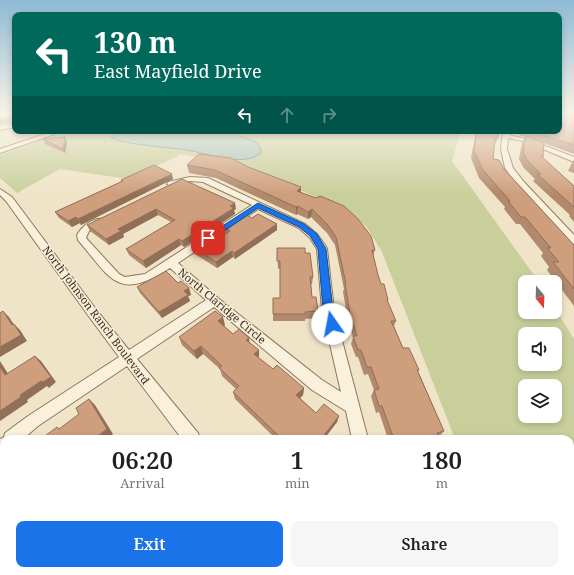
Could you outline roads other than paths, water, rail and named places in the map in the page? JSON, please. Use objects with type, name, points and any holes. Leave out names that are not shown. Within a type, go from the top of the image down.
[{"type":"street","points":[[0,147],[18,141]]},
{"type":"street","points":[[0,151],[30,141]]},
{"type":"street","points":[[505,141],[504,149],[509,168],[521,184],[574,241]]},
{"type":"street","points":[[527,141],[574,160]]},
{"type":"street","points":[[161,190],[182,180],[204,180],[302,226],[313,234],[322,249],[328,310],[359,435]]},
{"type":"street","name":"North Johnson Ranch Boulevard","points":[[0,190],[9,199],[128,359],[189,435]]},
{"type":"street","points":[[171,264],[258,205]]},
{"type":"street","name":"North Claridge Circle","points":[[113,214],[85,228],[80,238],[116,277],[124,281],[139,280],[149,277],[171,264],[317,385],[352,407]]},
{"type":"street","points":[[16,435],[34,421],[214,301]]},
{"type":"water","points":[[119,141],[252,141],[261,148],[261,153],[253,158],[233,159],[222,158],[189,150]]}]
